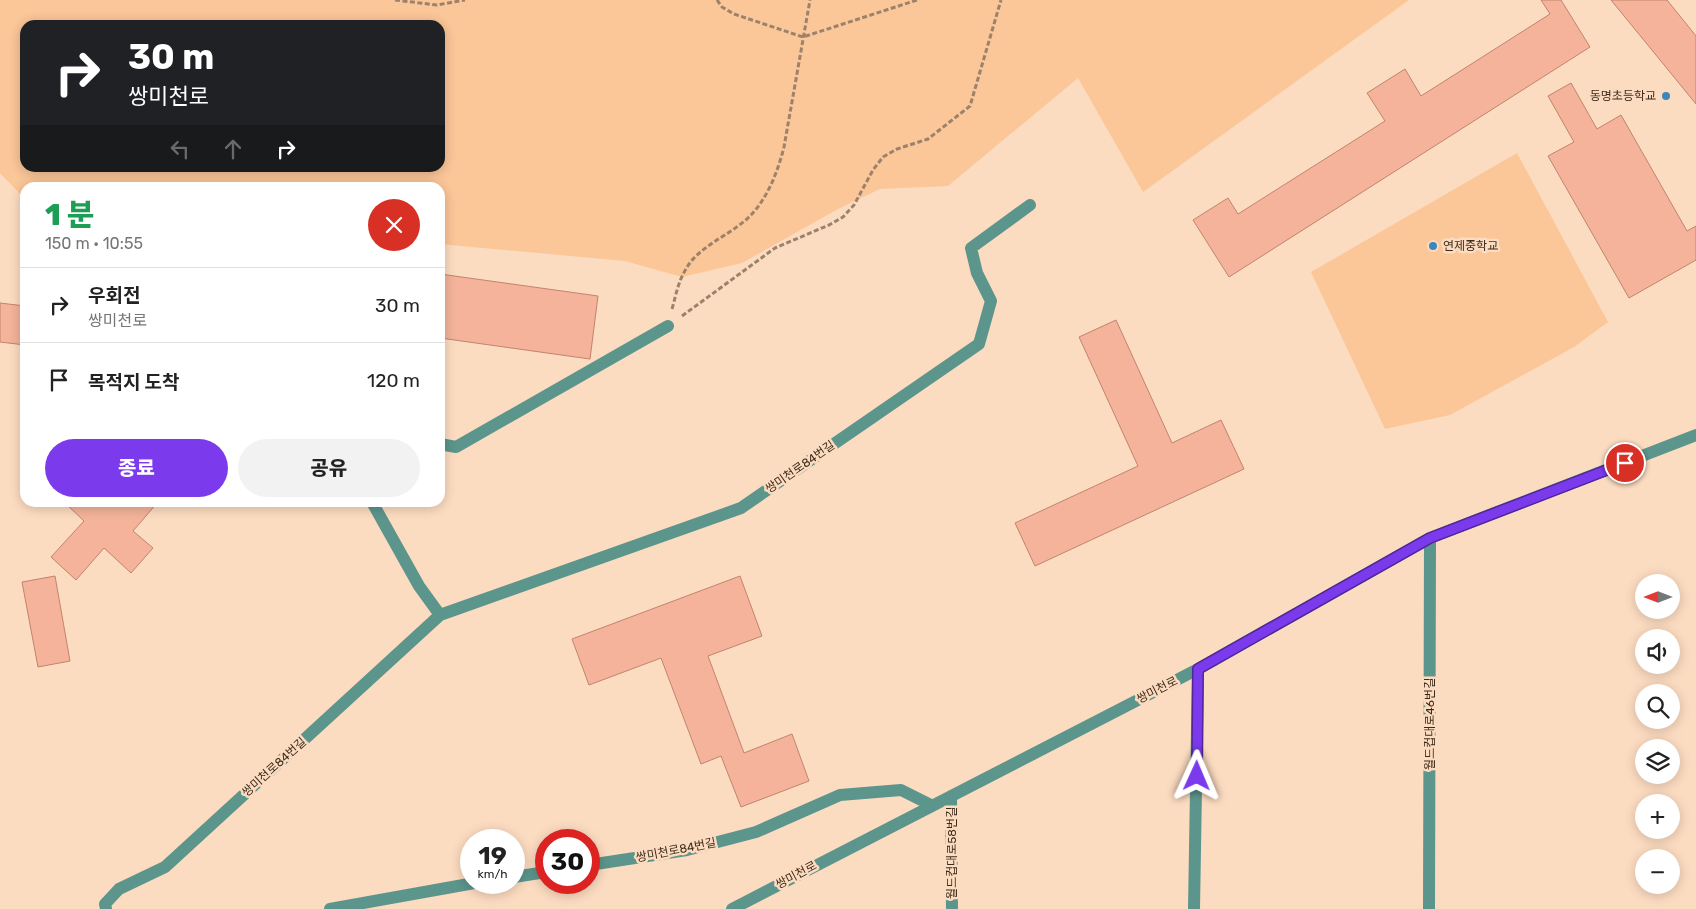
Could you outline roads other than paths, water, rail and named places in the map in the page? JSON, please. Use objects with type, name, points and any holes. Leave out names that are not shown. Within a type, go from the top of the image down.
[{"type":"street","name":"쌍미천로84번길","points":[[106,909],[105,904],[119,889],[165,867],[440,615],[741,508],[979,344],[991,301],[977,273],[971,248],[1030,205]]},
{"type":"street","points":[[445,445],[456,446],[668,326]]},
{"type":"street","name":"쌍미천로","points":[[732,909],[1198,669],[1430,538],[1696,435]]},
{"type":"street","points":[[375,507],[419,586],[440,615]]},
{"type":"street","name":"월드컵대로46번길","points":[[1429,909],[1430,538]]},
{"type":"street","points":[[1194,909],[1198,669]]},
{"type":"street","name":"쌍미천로84번길","points":[[600,863],[687,850],[756,832],[840,795],[901,790],[931,805]]},
{"type":"street","name":"월드컵대로58번길","points":[[951,796],[952,909]]},
{"type":"street","points":[[330,909],[460,886]]},
{"type":"place","name":"동명초등학교","points":[[1666,96]]},
{"type":"place","name":"연제중학교","points":[[1433,246]]}]
